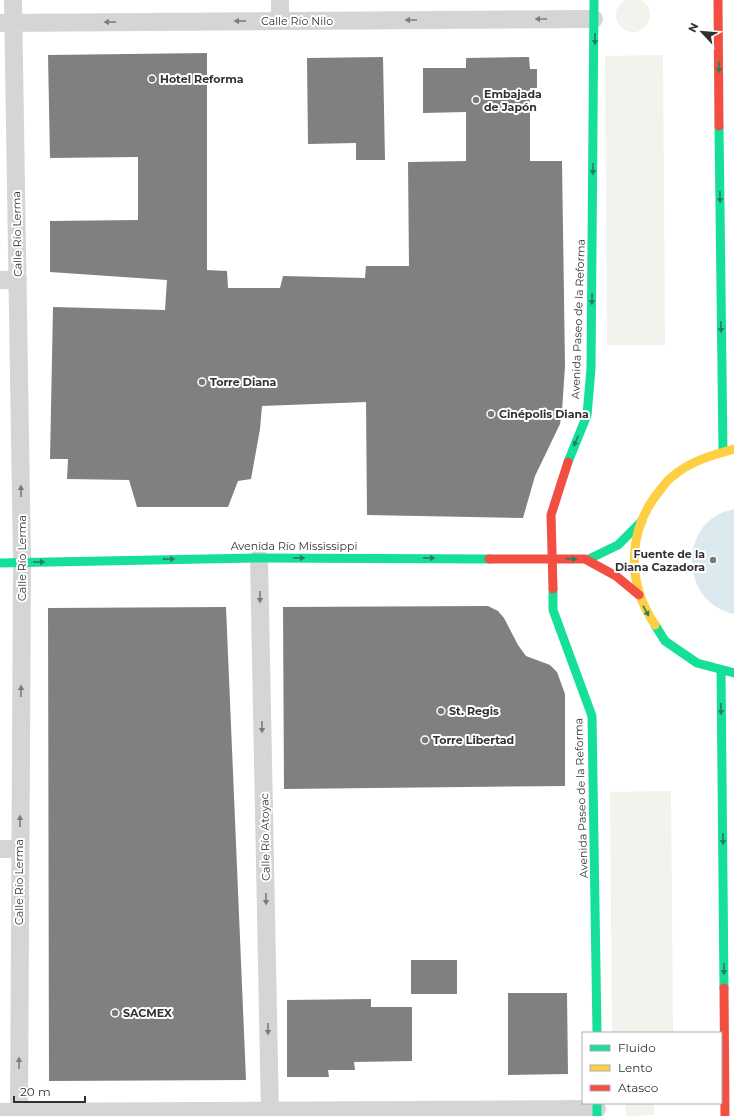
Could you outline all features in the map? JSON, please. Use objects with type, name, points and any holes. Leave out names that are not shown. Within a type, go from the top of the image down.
[{"type":"main road","name":"Avenida Paseo de la Reforma","points":[[594,0],[591,369],[587,415],[568,461],[551,515],[553,610],[592,716],[597,1032]]},
{"type":"main road","points":[[718,0],[723,452]]},
{"type":"main road","points":[[734,449],[703,457],[672,476],[649,503],[636,536],[634,573],[644,609],[665,641],[697,663],[734,673]]},
{"type":"main road","name":"Avenida Río Mississippi","points":[[0,562],[259,558],[589,559],[618,545],[642,520]]},
{"type":"main road","points":[[589,559],[616,576],[640,594]]},
{"type":"main road","points":[[721,670],[725,1116]]},
{"type":"street","name":"Calle Río Lerma","points":[[13,0],[7,22],[9,280],[22,562],[19,1114]]},
{"type":"street","points":[[280,0],[280,21]]},
{"type":"street","name":"Calle Río Nilo","points":[[7,22],[594,18]]},
{"type":"street","name":"Calle Río Atoyac","points":[[259,558],[270,1114]]},
{"type":"street","points":[[0,850],[20,850]]},
{"type":"street","points":[[0,1112],[19,1114],[270,1114],[597,1109]]},
{"type":"shaded area","points":[[630,-1],[636,-1],[645,3],[650,15],[645,27],[633,32],[621,27],[616,15],[621,3]]},
{"type":"shaded area","points":[[663,55],[665,345],[607,345],[605,56]]},
{"type":"shaded area","name":"Fuente de la Diana Cazadora","points":[[734,509],[734,614],[716,606],[702,594],[695,578],[692,561],[695,543],[702,528],[716,516]]},
{"type":"shaded area","points":[[671,791],[673,1032],[612,1032],[610,792]]},
{"type":"shaded area","points":[[626,1104],[654,1104],[654,1115],[627,1116],[625,1110]]},
{"type":"building","points":[[207,53],[207,270],[227,271],[228,288],[280,288],[283,276],[365,278],[366,266],[409,266],[408,162],[466,161],[466,112],[423,113],[423,68],[466,68],[466,58],[529,57],[530,69],[537,69],[537,88],[530,88],[530,161],[562,161],[565,366],[560,424],[535,476],[523,518],[367,515],[366,402],[262,406],[260,429],[251,479],[238,481],[228,507],[137,507],[129,480],[67,479],[68,459],[50,459],[53,307],[165,310],[167,280],[50,272],[50,221],[138,220],[138,157],[50,158],[48,55]]},
{"type":"building","points":[[383,57],[385,160],[356,160],[356,143],[308,144],[307,58]]},
{"type":"building","name":"Torre Libertad","points":[[488,606],[498,611],[504,618],[518,645],[526,656],[550,665],[557,672],[565,694],[565,786],[284,789],[283,607]]},
{"type":"building","points":[[226,607],[246,1080],[49,1081],[48,608]]},
{"type":"building","points":[[411,960],[457,960],[457,994],[411,994]]},
{"type":"building","points":[[508,993],[567,993],[568,1074],[508,1075]]},
{"type":"building","points":[[371,999],[371,1007],[412,1007],[412,1061],[354,1062],[355,1070],[328,1070],[329,1077],[287,1077],[287,1000]]},
{"type":"traffic: fast","points":[[568,462],[587,415],[591,369],[594,0]]},
{"type":"traffic: fast","points":[[719,126],[723,452]]},
{"type":"traffic: fast","points":[[589,559],[618,545],[642,521]]},
{"type":"traffic: fast","points":[[0,563],[259,558],[489,559]]},
{"type":"traffic: fast","points":[[553,589],[553,610],[592,716],[597,1032]]},
{"type":"traffic: fast","points":[[655,625],[665,641],[697,663],[734,673]]},
{"type":"traffic: fast","points":[[721,670],[724,988]]},
{"type":"traffic: fast","points":[[597,1104],[597,1116]]},
{"type":"traffic: slow","points":[[655,625],[639,591],[635,574],[634,556],[642,521],[650,505],[671,477],[694,462],[734,449]]},
{"type":"traffic: jam","points":[[718,0],[719,126]]},
{"type":"traffic: jam","points":[[553,589],[551,515],[568,462]]},
{"type":"traffic: jam","points":[[489,559],[585,559],[616,576],[639,595]]},
{"type":"traffic: jam","points":[[724,988],[725,1116]]},
{"type":"place","name":"Hotel Reforma","points":[[152,79]]},
{"type":"place","name":"Embajada de Japón","points":[[476,100]]},
{"type":"place","name":"Torre Diana","points":[[202,382]]},
{"type":"place","name":"Cinépolis Diana","points":[[491,414]]},
{"type":"place","name":"Fuente de la Diana Cazadora","points":[[713,560]]},
{"type":"place","name":"St. Regis","points":[[441,711]]},
{"type":"place","name":"Torre Libertad","points":[[425,740]]},
{"type":"place","name":"SACMEX","points":[[115,1013]]}]
